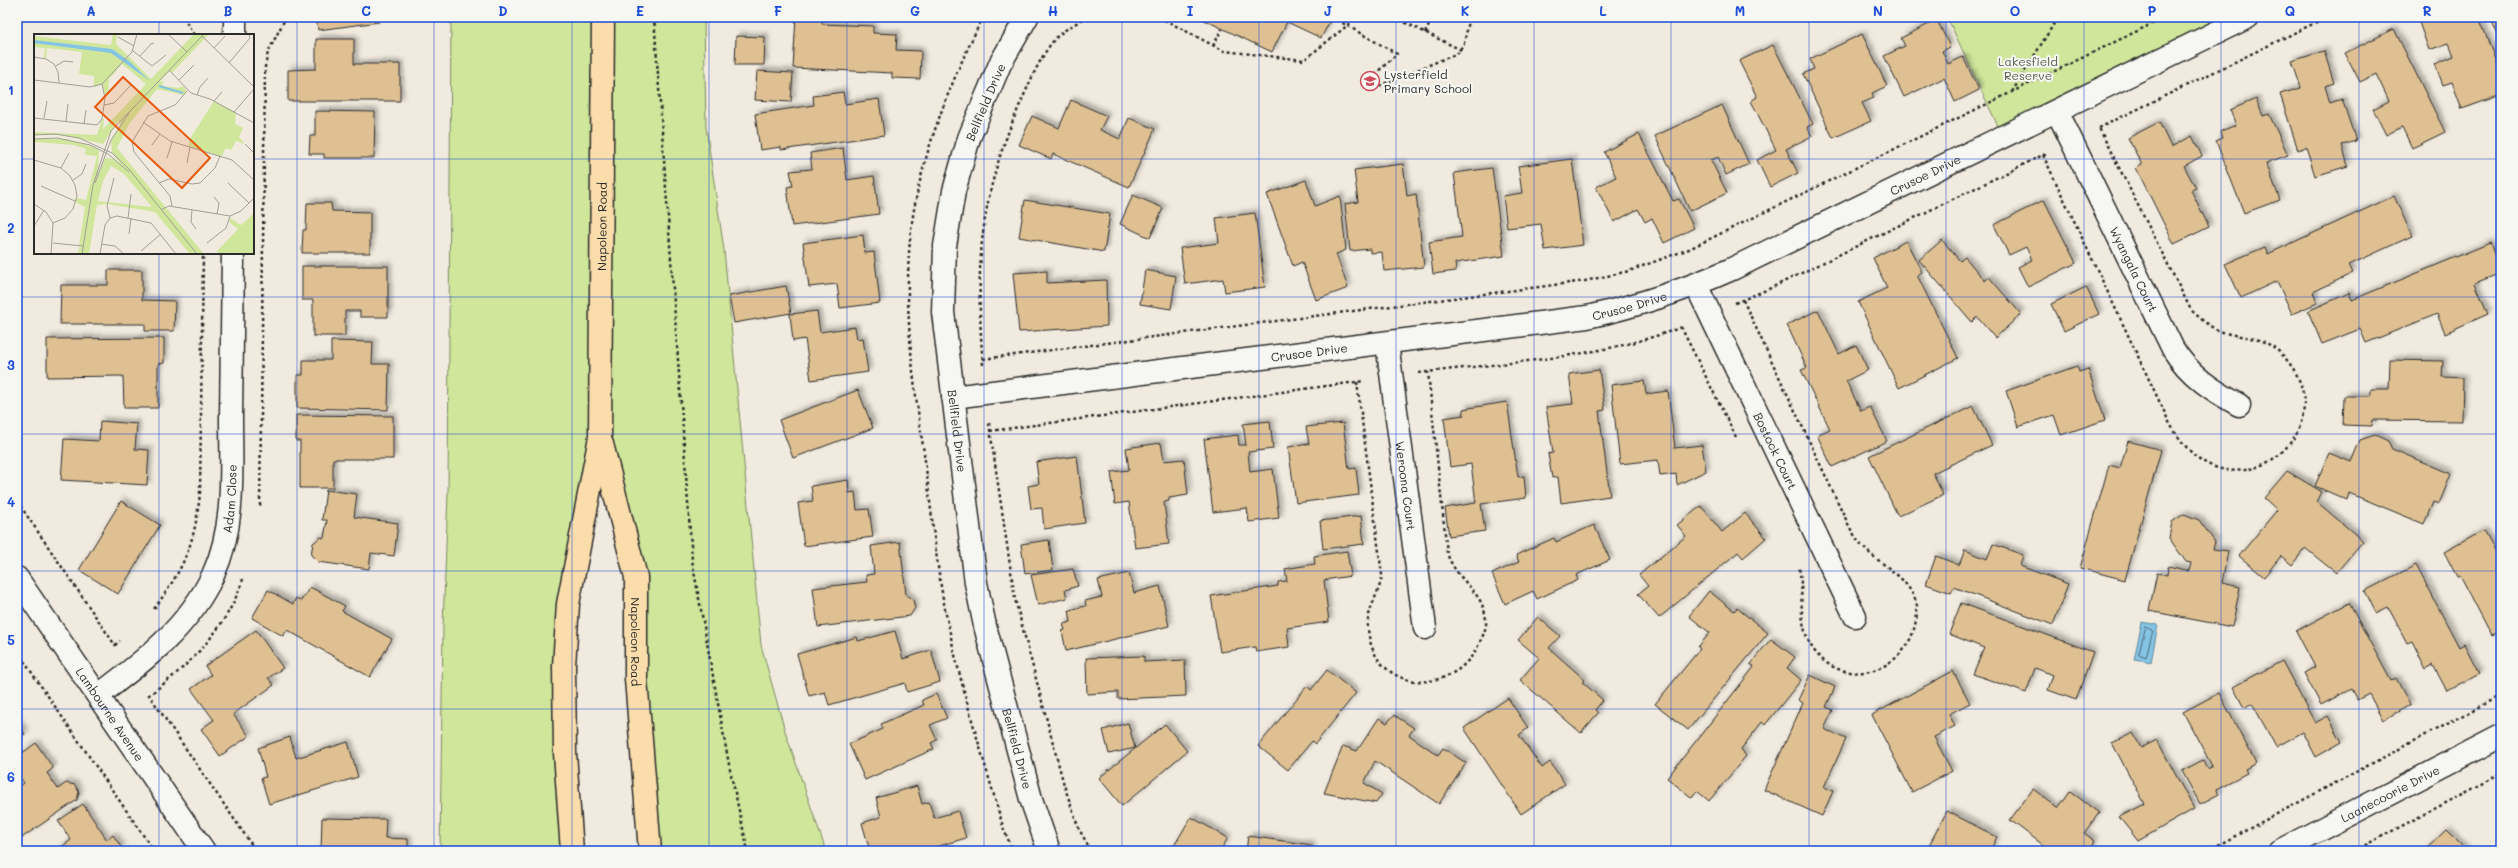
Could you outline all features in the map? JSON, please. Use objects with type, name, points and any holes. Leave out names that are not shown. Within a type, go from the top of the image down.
[{"type":"main road","name":"Napoleon Road","points":[[572,851],[565,753],[564,666],[568,604],[600,437],[603,17]]},
{"type":"main road","name":"Napoleon Road","points":[[600,437],[636,577],[636,679],[650,851]]},
{"type":"street","points":[[235,17],[235,34]]},
{"type":"street","name":"Bellfield Drive","points":[[1027,17],[1000,64],[978,114],[954,191],[945,246],[943,312],[970,544],[983,618],[1031,799],[1049,851]]},
{"type":"street","name":"Crusoe Drive","points":[[953,397],[1587,317],[1624,309],[1696,284],[2057,111],[2248,17]]},
{"type":"street","name":"Wyangala Court","points":[[2057,111],[2173,349],[2183,364],[2200,381],[2239,405]]},
{"type":"street","name":"Adam Close","points":[[99,695],[150,656],[183,622],[213,576],[222,553],[227,533],[231,491],[233,254]]},
{"type":"street","name":"Bostock Court","points":[[1696,284],[1856,616]]},
{"type":"street","name":"Weroona Court","points":[[1387,343],[1425,628]]},
{"type":"street","name":"Lambourne Avenue","points":[[17,578],[99,695],[204,851]]},
{"type":"street","name":"Laanecoorie Drive","points":[[2279,851],[2501,736]]},
{"type":"path","points":[[183,17],[193,34]]},
{"type":"path","points":[[654,17],[692,560],[730,770],[748,851]]},
{"type":"path","points":[[983,365],[978,309],[979,268],[988,197],[1010,128],[1049,47],[1060,34],[1086,17]]},
{"type":"path","points":[[1159,17],[1224,51],[1304,60],[1358,17]]},
{"type":"path","points":[[1394,17],[1461,50]]},
{"type":"path","points":[[1425,33],[1433,17]]},
{"type":"path","points":[[1461,50],[1470,17]]},
{"type":"path","points":[[2012,92],[2058,17]]},
{"type":"path","points":[[983,359],[1457,299],[1585,281],[1629,271],[1689,249],[2166,17]]},
{"type":"path","points":[[2095,130],[2327,17]]},
{"type":"path","points":[[1332,18],[1397,54],[1364,84],[1369,90],[1461,50]]},
{"type":"path","points":[[1213,46],[1222,28]]},
{"type":"path","points":[[1734,304],[1771,288],[2048,153]]},
{"type":"path","points":[[154,610],[175,582],[189,554],[198,522],[200,493],[203,254]]},
{"type":"path","points":[[1417,374],[1581,353],[1656,336],[1688,324]]},
{"type":"path","points":[[990,430],[1370,380]]},
{"type":"path","points":[[989,423],[1015,599],[1064,785],[1079,830],[1091,851]]},
{"type":"path","points":[[17,501],[115,645],[121,640]]},
{"type":"path","points":[[17,651],[154,851]]},
{"type":"path","points":[[149,695],[256,851]]},
{"type":"path","points":[[2207,851],[2501,695]]},
{"type":"path","points":[[2354,851],[2501,774]]},
{"type":"green space","points":[[451,17],[704,17],[706,127],[724,250],[761,645],[785,731],[826,851],[650,851],[636,577],[601,438],[568,604],[572,851],[440,851],[443,625],[448,494]]},
{"type":"green space","name":"Lakesfield Reserve","points":[[1947,17],[2248,17],[2003,137]]},
{"type":"water","points":[[2142,622],[2158,625],[2151,662],[2134,659]]},
{"type":"building","points":[[316,17],[378,17],[379,22],[318,30]]},
{"type":"building","points":[[796,17],[822,17],[822,24],[873,26],[873,33],[897,34],[896,50],[921,51],[920,79],[892,78],[892,73],[793,68]]},
{"type":"building","points":[[1198,17],[1332,17],[1321,38],[1287,22],[1272,52]]},
{"type":"building","points":[[2417,17],[2479,17],[2501,75],[2501,95],[2462,109],[2452,82],[2443,85],[2435,64],[2454,56],[2449,43],[2429,50]]},
{"type":"building","points":[[2490,17],[2501,17],[2501,31],[2497,33]]},
{"type":"building","points":[[1937,20],[1950,47],[1942,51],[1948,64],[1963,57],[1979,90],[1955,102],[1944,78],[1904,97],[1884,56],[1905,46],[1901,38]]},
{"type":"building","points":[[2394,29],[2445,132],[2412,148],[2402,127],[2386,135],[2373,109],[2389,101],[2376,74],[2360,82],[2345,53]]},
{"type":"building","points":[[1862,34],[1887,86],[1872,93],[1874,98],[1862,103],[1871,121],[1833,138],[1803,74],[1814,69],[1810,59]]},
{"type":"building","points":[[736,36],[765,37],[764,65],[735,65]]},
{"type":"building","points":[[316,39],[354,39],[354,64],[400,64],[400,101],[288,101],[288,70],[316,69]]},
{"type":"building","points":[[1773,45],[1813,124],[1807,127],[1812,136],[1786,149],[1798,173],[1770,187],[1757,160],[1776,150],[1751,101],[1757,97],[1739,61]]},
{"type":"building","points":[[2324,51],[2334,83],[2325,86],[2330,103],[2342,99],[2356,141],[2342,145],[2348,166],[2315,176],[2306,147],[2298,150],[2280,94],[2301,88],[2292,61]]},
{"type":"building","points":[[757,71],[793,73],[791,102],[755,100]]},
{"type":"building","points":[[843,92],[845,104],[879,99],[884,135],[781,150],[781,147],[760,150],[755,114],[814,105],[813,96]]},
{"type":"building","points":[[2256,99],[2263,116],[2269,114],[2288,155],[2266,163],[2280,200],[2244,213],[2216,141],[2223,138],[2221,131],[2236,125],[2230,110]]},
{"type":"building","points":[[1071,100],[1107,116],[1100,130],[1120,139],[1129,118],[1155,129],[1129,187],[1053,154],[1051,159],[1019,145],[1032,116],[1059,128]]},
{"type":"building","points":[[1722,105],[1749,164],[1726,175],[1718,157],[1711,160],[1727,193],[1690,211],[1655,136]]},
{"type":"building","points":[[315,111],[375,112],[374,158],[324,158],[324,154],[309,154],[310,136],[315,136]]},
{"type":"building","points":[[2159,122],[2171,147],[2192,136],[2202,156],[2184,166],[2196,188],[2191,190],[2209,227],[2174,244],[2136,168],[2142,165],[2128,138]]},
{"type":"building","points":[[1639,134],[1673,201],[1679,199],[1694,228],[1664,243],[1652,218],[1645,222],[1638,209],[1614,222],[1596,187],[1616,177],[1604,152]]},
{"type":"building","points":[[843,148],[847,180],[874,176],[879,214],[792,226],[787,187],[793,186],[790,171],[812,169],[810,153]]},
{"type":"building","points":[[1572,159],[1583,245],[1545,250],[1541,224],[1507,228],[1503,196],[1522,193],[1518,166]]},
{"type":"building","points":[[1403,164],[1407,196],[1416,194],[1424,267],[1384,271],[1382,252],[1370,253],[1370,249],[1350,251],[1345,204],[1358,202],[1354,170]]},
{"type":"building","points":[[1492,168],[1504,256],[1455,263],[1456,271],[1433,274],[1429,242],[1462,237],[1454,173]]},
{"type":"building","points":[[1306,180],[1315,206],[1340,196],[1346,250],[1336,254],[1348,288],[1316,300],[1302,262],[1293,266],[1267,194]]},
{"type":"building","points":[[1133,195],[1163,208],[1150,238],[1120,224]]},
{"type":"building","points":[[2394,196],[2412,236],[2349,265],[2353,273],[2313,292],[2317,303],[2292,314],[2277,281],[2241,298],[2225,264],[2265,247],[2268,254]]},
{"type":"building","points":[[1025,200],[1110,214],[1104,252],[1019,237]]},
{"type":"building","points":[[2044,200],[2076,263],[2028,287],[2018,267],[2032,260],[2026,247],[2009,255],[1994,225]]},
{"type":"building","points":[[307,203],[331,203],[332,211],[370,212],[370,253],[302,253],[303,230],[306,230]]},
{"type":"building","points":[[1255,213],[1265,287],[1225,292],[1223,279],[1185,284],[1180,248],[1219,243],[1216,218]]},
{"type":"building","points":[[863,235],[865,253],[874,252],[880,303],[840,308],[837,284],[809,287],[803,243]]},
{"type":"building","points":[[1942,240],[1960,261],[1965,257],[1985,281],[1989,277],[2021,314],[1995,338],[1977,317],[1972,322],[1919,260]]},
{"type":"building","points":[[1906,241],[1922,272],[1917,275],[1958,358],[1899,388],[1858,302],[1887,288],[1873,258]]},
{"type":"building","points":[[2490,243],[2501,273],[2475,283],[2488,314],[2445,333],[2437,314],[2366,343],[2360,329],[2322,344],[2308,311],[2349,293],[2352,300]]},
{"type":"building","points":[[302,266],[388,266],[388,317],[360,317],[360,311],[345,311],[345,336],[313,336],[313,300],[302,300]]},
{"type":"building","points":[[108,270],[142,270],[142,300],[175,301],[174,331],[145,331],[145,324],[60,324],[61,285],[108,285]]},
{"type":"building","points":[[1145,270],[1176,276],[1171,309],[1140,304]]},
{"type":"building","points":[[1047,271],[1047,283],[1106,280],[1107,326],[1019,332],[1013,273]]},
{"type":"building","points":[[786,286],[791,313],[734,323],[729,296]]},
{"type":"building","points":[[2086,287],[2099,314],[2064,331],[2051,304]]},
{"type":"building","points":[[1818,310],[1839,354],[1856,345],[1868,370],[1846,381],[1861,411],[1870,407],[1887,441],[1832,467],[1817,435],[1830,429],[1801,370],[1807,368],[1787,325]]},
{"type":"building","points":[[817,311],[820,332],[855,327],[857,339],[863,338],[868,372],[811,380],[805,339],[793,341],[790,314]]},
{"type":"building","points":[[164,338],[164,363],[158,364],[158,408],[124,408],[123,376],[47,377],[47,339]]},
{"type":"building","points":[[331,341],[373,342],[372,364],[389,364],[388,410],[297,408],[297,375],[303,375],[303,360],[331,360]]},
{"type":"building","points":[[2390,360],[2443,361],[2442,377],[2463,378],[2462,421],[2373,420],[2372,426],[2343,425],[2344,396],[2371,396],[2371,389],[2389,389]]},
{"type":"building","points":[[2077,366],[2079,372],[2088,369],[2105,420],[2061,435],[2054,415],[2018,427],[2006,391]]},
{"type":"building","points":[[1599,370],[1605,410],[1599,411],[1610,496],[1561,503],[1558,477],[1552,478],[1548,454],[1553,453],[1546,407],[1573,404],[1569,374]]},
{"type":"building","points":[[1644,381],[1646,394],[1668,391],[1675,448],[1702,445],[1706,471],[1677,485],[1676,474],[1660,476],[1658,460],[1620,464],[1611,385]]},
{"type":"building","points":[[858,390],[873,428],[793,458],[779,420]]},
{"type":"building","points":[[1507,402],[1518,477],[1524,476],[1526,498],[1481,504],[1485,531],[1449,536],[1445,508],[1476,503],[1471,464],[1450,467],[1444,418],[1464,415],[1463,409]]},
{"type":"building","points":[[1973,406],[1992,445],[1933,473],[1943,495],[1898,516],[1869,456]]},
{"type":"building","points":[[296,415],[393,416],[393,459],[333,459],[333,488],[300,488],[300,441],[296,441]]},
{"type":"building","points":[[100,421],[137,424],[135,449],[149,450],[147,485],[61,480],[64,439],[99,441]]},
{"type":"building","points":[[1270,421],[1273,449],[1248,452],[1250,472],[1273,469],[1279,518],[1249,522],[1247,508],[1213,512],[1204,439],[1238,435],[1239,445],[1246,445],[1243,424]]},
{"type":"building","points":[[1343,423],[1349,469],[1356,468],[1359,495],[1296,503],[1288,447],[1309,444],[1306,427]]},
{"type":"building","points":[[2375,435],[2388,441],[2392,449],[2451,474],[2439,504],[2433,502],[2424,524],[2349,493],[2347,500],[2315,486],[2329,453],[2351,462],[2360,440]]},
{"type":"building","points":[[2128,441],[2161,450],[2125,580],[2080,568],[2109,465],[2120,468]]},
{"type":"building","points":[[1161,443],[1164,461],[1184,459],[1188,495],[1169,498],[1169,501],[1164,502],[1169,544],[1135,548],[1129,502],[1115,504],[1111,472],[1129,470],[1126,448]]},
{"type":"building","points":[[1077,456],[1085,523],[1044,529],[1042,508],[1031,509],[1028,486],[1039,484],[1036,462]]},
{"type":"building","points":[[2287,471],[2322,492],[2317,502],[2363,541],[2336,573],[2305,548],[2292,565],[2281,556],[2264,577],[2239,556],[2277,510],[2264,498]]},
{"type":"building","points":[[848,480],[849,493],[855,492],[857,510],[869,509],[873,537],[804,546],[798,503],[813,501],[811,486]]},
{"type":"building","points":[[326,490],[357,494],[354,517],[398,523],[394,556],[371,553],[369,569],[318,562],[311,555],[313,543],[321,537],[324,538],[327,520],[322,520]]},
{"type":"building","points":[[121,501],[160,525],[118,594],[79,570]]},
{"type":"building","points":[[1701,506],[1722,532],[1745,513],[1766,538],[1743,558],[1738,552],[1659,618],[1638,594],[1648,586],[1639,575],[1686,536],[1677,525]]},
{"type":"building","points":[[2184,514],[2199,520],[2215,542],[2213,549],[2228,551],[2222,583],[2240,587],[2232,627],[2149,611],[2157,573],[2167,575],[2168,566],[2189,571],[2191,563],[2186,562],[2169,538],[2172,522]]},
{"type":"building","points":[[1361,516],[1364,544],[1323,549],[1320,521]]},
{"type":"building","points":[[1594,525],[1610,560],[1576,575],[1578,580],[1537,599],[1533,591],[1505,604],[1492,574],[1519,562],[1516,555],[1554,538],[1556,542]]},
{"type":"building","points":[[2483,531],[2501,564],[2501,632],[2492,636],[2460,575],[2457,577],[2444,552]]},
{"type":"building","points":[[1049,540],[1053,570],[1025,574],[1021,544]]},
{"type":"building","points":[[900,542],[906,595],[913,600],[915,608],[910,616],[818,627],[813,588],[867,582],[866,575],[874,574],[871,546]]},
{"type":"building","points":[[1993,544],[2023,555],[2020,566],[2068,584],[2053,625],[1954,587],[1951,593],[1926,584],[1936,556],[1959,565],[1965,550],[1987,559]]},
{"type":"building","points":[[1347,551],[1351,576],[1324,580],[1329,622],[1287,628],[1289,647],[1256,652],[1255,647],[1220,652],[1211,596],[1278,586],[1278,582],[1287,581],[1285,569],[1315,564],[1314,556]]},
{"type":"building","points":[[2416,565],[2459,647],[2464,644],[2479,673],[2447,691],[2433,665],[2426,669],[2412,641],[2407,643],[2388,607],[2376,613],[2365,591]]},
{"type":"building","points":[[1073,569],[1078,586],[1065,590],[1067,598],[1038,605],[1031,575]]},
{"type":"building","points":[[1129,573],[1134,593],[1160,586],[1169,626],[1066,651],[1062,631],[1065,630],[1063,624],[1071,622],[1069,610],[1086,606],[1085,601],[1102,597],[1098,580]]},
{"type":"building","points":[[310,587],[345,606],[342,611],[392,639],[370,677],[287,630],[283,636],[252,618],[268,590],[293,604],[296,598],[301,601]]},
{"type":"building","points":[[1709,591],[1734,611],[1737,608],[1768,633],[1688,730],[1655,704],[1700,649],[1698,647],[1710,633],[1689,616]]},
{"type":"building","points":[[1961,603],[2093,652],[2076,700],[2048,690],[2053,675],[2035,668],[2026,693],[1973,674],[1984,648],[1949,634]]},
{"type":"building","points":[[2349,603],[2391,681],[2396,678],[2410,705],[2383,720],[2369,694],[2357,700],[2351,689],[2321,705],[2304,673],[2315,667],[2296,631]]},
{"type":"building","points":[[1538,617],[1560,636],[1549,648],[1585,680],[1582,682],[1603,700],[1595,710],[1598,713],[1581,733],[1520,680],[1539,658],[1518,640]]},
{"type":"building","points":[[256,630],[283,668],[268,678],[274,685],[233,714],[249,736],[220,756],[201,729],[214,720],[191,689],[211,675],[205,666]]},
{"type":"building","points":[[895,631],[903,659],[931,650],[940,682],[907,692],[905,683],[829,705],[825,692],[809,696],[797,654],[857,637],[858,641]]},
{"type":"building","points":[[1771,639],[1795,657],[1787,668],[1801,680],[1765,725],[1762,722],[1741,749],[1746,756],[1709,801],[1697,791],[1692,798],[1667,778],[1754,667],[1750,664]]},
{"type":"building","points":[[1144,656],[1144,662],[1185,660],[1186,696],[1118,699],[1118,692],[1087,694],[1086,658]]},
{"type":"building","points":[[2282,661],[2315,723],[2328,716],[2342,742],[2316,757],[2303,732],[2276,747],[2252,703],[2244,708],[2233,687]]},
{"type":"building","points":[[1327,670],[1356,693],[1315,744],[1312,741],[1288,770],[1258,746],[1307,686],[1311,690]]},
{"type":"building","points":[[1953,671],[1970,703],[1949,714],[1955,726],[1934,737],[1952,771],[1912,792],[1872,715]]},
{"type":"building","points":[[1810,675],[1835,687],[1826,707],[1833,710],[1824,729],[1846,739],[1824,787],[1833,791],[1822,816],[1764,790],[1803,703],[1798,700]]},
{"type":"building","points":[[2219,693],[2256,763],[2245,769],[2247,773],[2216,789],[2219,794],[2200,804],[2182,771],[2203,760],[2207,769],[2212,766],[2183,712]]},
{"type":"building","points":[[936,694],[947,718],[930,725],[937,740],[931,743],[934,749],[865,780],[849,744],[883,729],[881,724],[924,705],[922,700]]},
{"type":"building","points":[[1508,698],[1528,728],[1519,735],[1542,768],[1550,762],[1565,784],[1521,814],[1464,728]]},
{"type":"building","points":[[1394,715],[1414,728],[1409,735],[1438,755],[1443,748],[1466,763],[1439,804],[1375,761],[1364,783],[1382,794],[1376,803],[1324,793],[1343,746],[1357,751],[1379,718],[1387,723]]},
{"type":"building","points":[[17,721],[25,734],[17,739]]},
{"type":"building","points":[[1128,723],[1135,748],[1109,754],[1103,730]]},
{"type":"building","points":[[1165,724],[1187,751],[1122,806],[1099,778]]},
{"type":"building","points":[[2133,733],[2141,748],[2157,740],[2194,809],[2138,841],[2119,817],[2145,804],[2112,743]]},
{"type":"building","points":[[290,737],[296,758],[348,742],[358,777],[269,804],[261,778],[266,777],[258,748]]},
{"type":"building","points":[[36,743],[53,768],[47,773],[58,789],[66,783],[75,785],[79,792],[77,800],[17,841],[17,788],[24,783],[17,773],[17,757]]},
{"type":"building","points":[[917,786],[922,804],[929,802],[934,818],[958,811],[966,838],[922,851],[870,851],[862,823],[881,817],[876,798]]},
{"type":"building","points":[[2033,789],[2058,808],[2070,791],[2099,813],[2084,833],[2095,841],[2091,847],[2096,851],[2051,851],[2010,820]]},
{"type":"building","points":[[83,804],[107,840],[113,835],[122,848],[117,851],[56,851],[71,840],[58,821]]},
{"type":"building","points":[[1947,811],[1997,837],[1990,851],[1926,851]]},
{"type":"building","points":[[1191,817],[1228,838],[1220,851],[1171,851]]},
{"type":"building","points":[[322,818],[386,819],[385,838],[408,839],[408,851],[316,851],[321,850]]},
{"type":"building","points":[[2446,829],[2467,850],[2423,851]]},
{"type":"building","points":[[1248,836],[1312,845],[1311,851],[1246,851]]},
{"type":"place","name":"Lysterfield Primary School","points":[[1370,81]]}]
